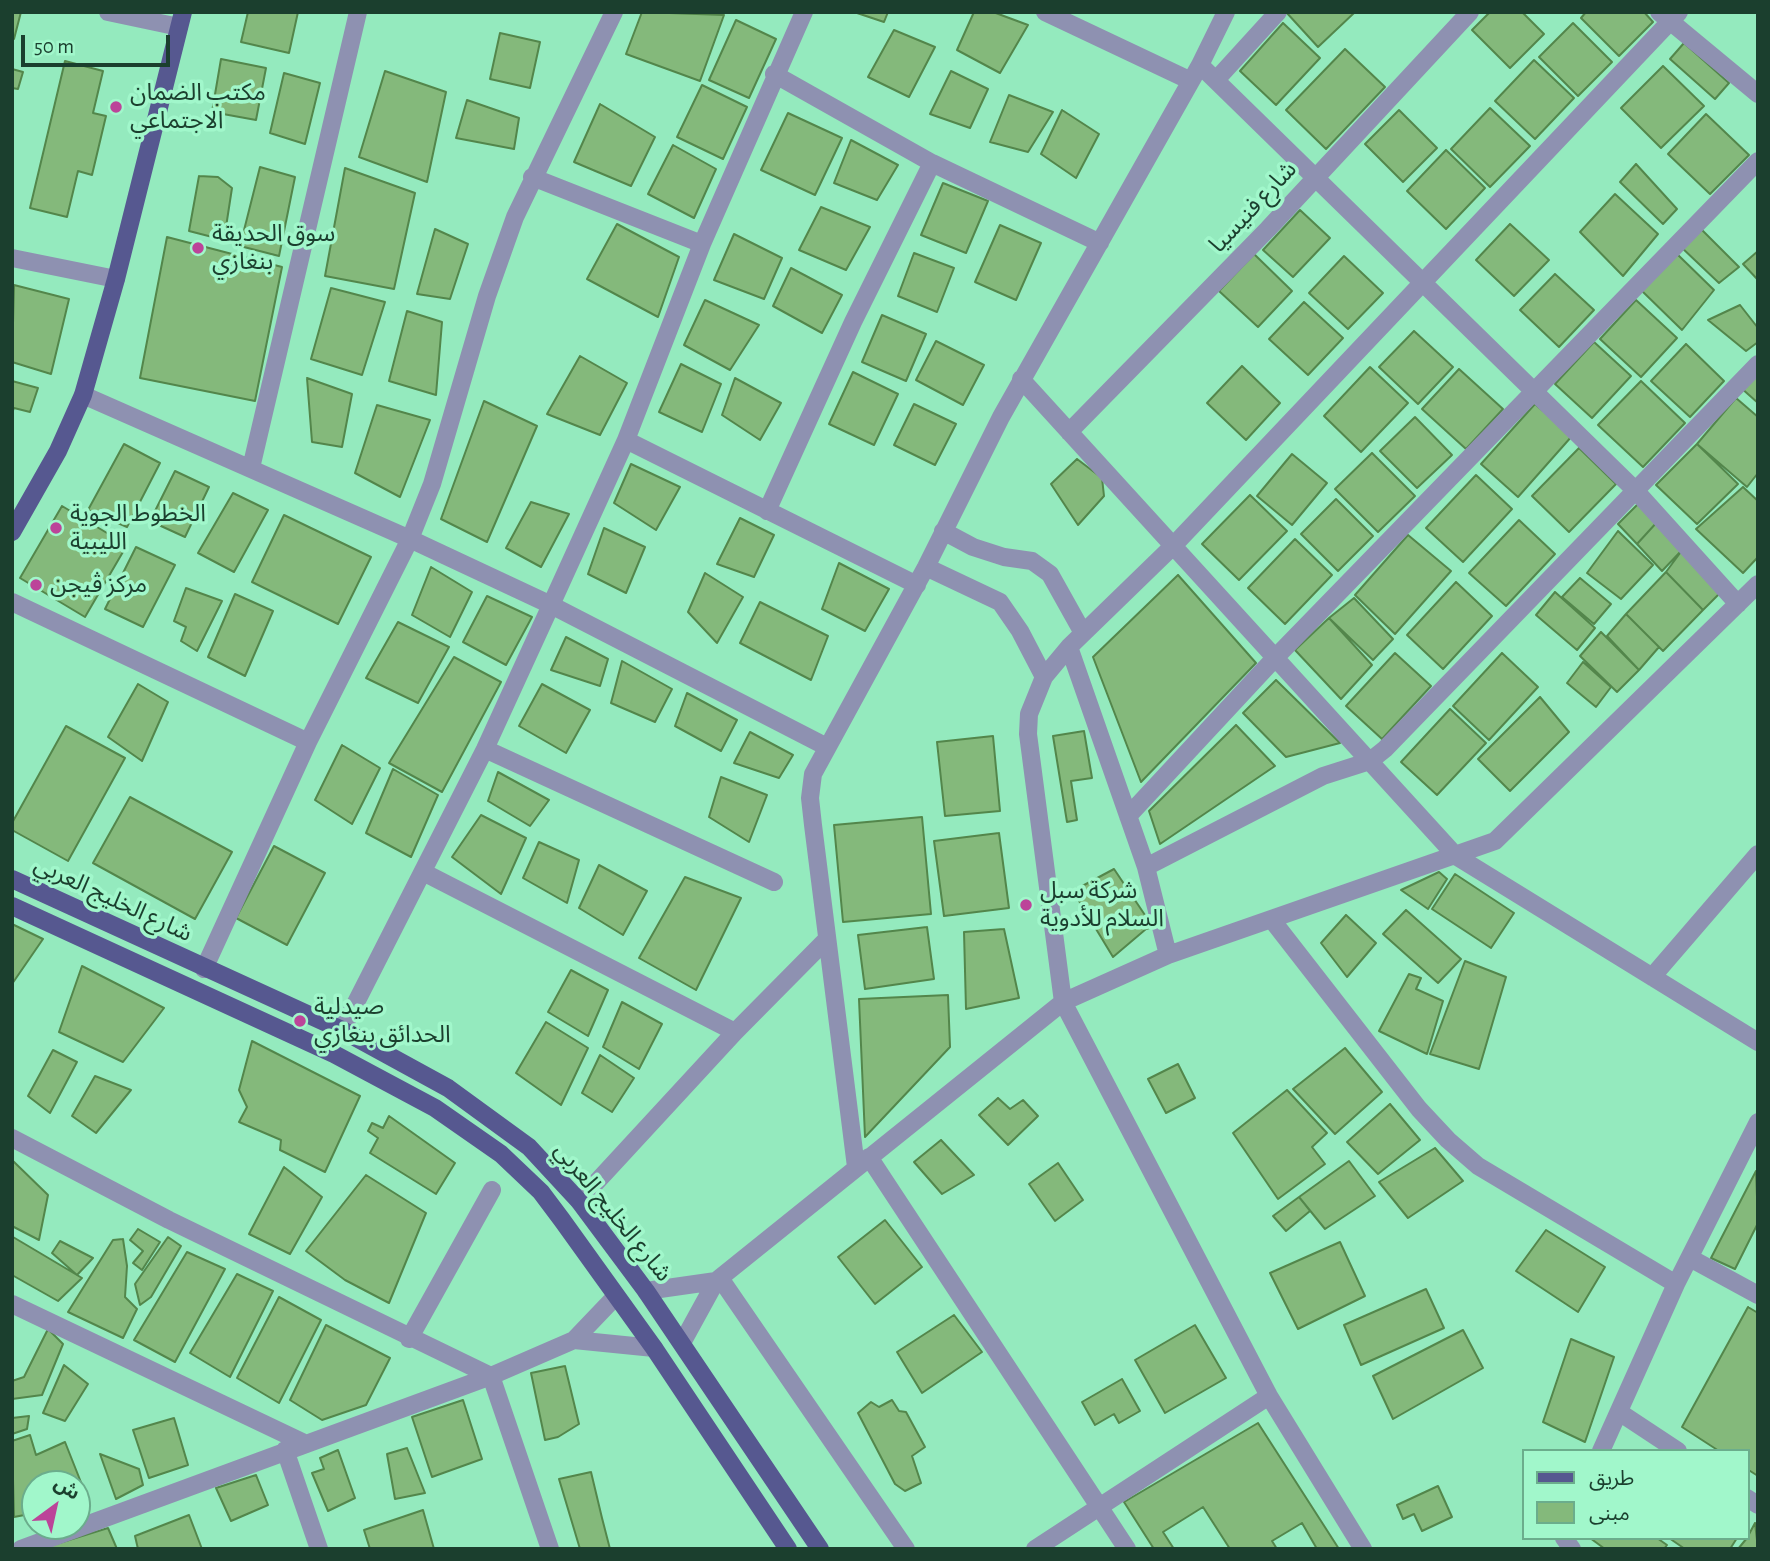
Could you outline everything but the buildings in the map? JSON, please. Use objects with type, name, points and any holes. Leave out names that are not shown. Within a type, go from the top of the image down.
[{"type":"main road","points":[[12,532],[58,451],[83,395],[116,279],[181,20]]},
{"type":"main road","name":"شارع الخليج العربي","points":[[12,879],[342,1030],[448,1088],[491,1117],[528,1147],[579,1201],[646,1291],[820,1549]]},
{"type":"main road","name":"شارع الخليج العربي","points":[[12,906],[334,1054],[465,1128],[518,1168],[541,1192],[654,1348],[788,1549]]},
{"type":"street","points":[[108,12],[181,20]]},
{"type":"street","points":[[251,468],[358,12]]},
{"type":"street","points":[[342,1030],[485,749],[626,440],[702,244],[774,74],[804,12]]},
{"type":"street","points":[[1045,12],[1191,81]]},
{"type":"street","points":[[1127,1549],[1100,1505],[862,1162],[826,940],[810,798],[813,774],[926,568],[1021,379],[1200,65],[1226,12]]},
{"type":"street","points":[[1216,80],[1278,12]]},
{"type":"street","name":"شارع فنيسيا","points":[[1069,432],[1317,176],[1471,12]]},
{"type":"street","points":[[204,969],[308,743],[411,539],[432,484],[487,296],[532,177],[609,13]]},
{"type":"street","points":[[1363,1549],[1269,1396],[1063,1002],[1028,734],[1029,714],[1044,677],[1069,647],[1173,546],[1424,283],[1669,15],[1758,94]]},
{"type":"street","points":[[1200,65],[1317,176],[1635,490],[1738,604]]},
{"type":"street","points":[[774,74],[932,163],[1100,243]]},
{"type":"street","points":[[1128,816],[1274,659],[1758,161]]},
{"type":"street","points":[[767,512],[853,323],[932,163]]},
{"type":"street","points":[[532,177],[702,244]]},
{"type":"street","points":[[12,258],[116,279]]},
{"type":"street","points":[[1146,867],[1323,776],[1370,761],[1758,364]]},
{"type":"street","points":[[1021,379],[1274,659],[1457,856],[1758,1042]]},
{"type":"street","points":[[83,395],[411,539],[551,605],[827,747]]},
{"type":"street","points":[[626,440],[917,585]]},
{"type":"street","points":[[943,531],[983,551],[1032,561],[1051,574],[1083,633]]},
{"type":"street","points":[[926,568],[1000,602],[1020,631],[1044,677]]},
{"type":"street","points":[[682,1343],[718,1279],[1063,1002],[1168,955],[1495,841],[1758,584]]},
{"type":"street","points":[[12,602],[308,743]]},
{"type":"street","points":[[1069,647],[1146,867],[1168,955]]},
{"type":"street","points":[[485,749],[774,882]]},
{"type":"street","points":[[1652,977],[1758,854]]},
{"type":"street","points":[[423,872],[735,1032]]},
{"type":"street","points":[[1272,920],[1419,1109],[1478,1167],[1676,1284]]},
{"type":"street","points":[[579,1201],[735,1032],[826,940]]},
{"type":"street","points":[[1602,1449],[1676,1284],[1758,1122]]},
{"type":"street","points":[[12,1138],[409,1339],[491,1376],[550,1549]]},
{"type":"street","points":[[409,1339],[492,1190]]},
{"type":"street","points":[[1690,1258],[1758,1295]]},
{"type":"street","points":[[646,1291],[718,1279]]},
{"type":"street","points":[[718,1279],[906,1549]]},
{"type":"street","points":[[21,1549],[491,1376],[574,1340],[616,1296]]},
{"type":"street","points":[[12,1304],[304,1443]]},
{"type":"street","points":[[574,1340],[654,1348]]},
{"type":"street","points":[[1035,1549],[1269,1396]]},
{"type":"street","points":[[1619,1412],[1675,1449]]},
{"type":"street","points":[[285,1450],[319,1549]]},
{"type":"place","name":"مكتب الضمان الاجتماعي","points":[[116,107]]},
{"type":"place","name":"سوق الحديقة بنغازي","points":[[198,248]]},
{"type":"place","name":"الخطوط الجوية الليبية","points":[[56,528]]},
{"type":"place","name":"مركز ڤيجن","points":[[36,585]]},
{"type":"place","name":"شركة سبل السلام للأدوية","points":[[1026,905]]},
{"type":"place","name":"صيدلية الحدائق بنغازي","points":[[300,1021]]}]
